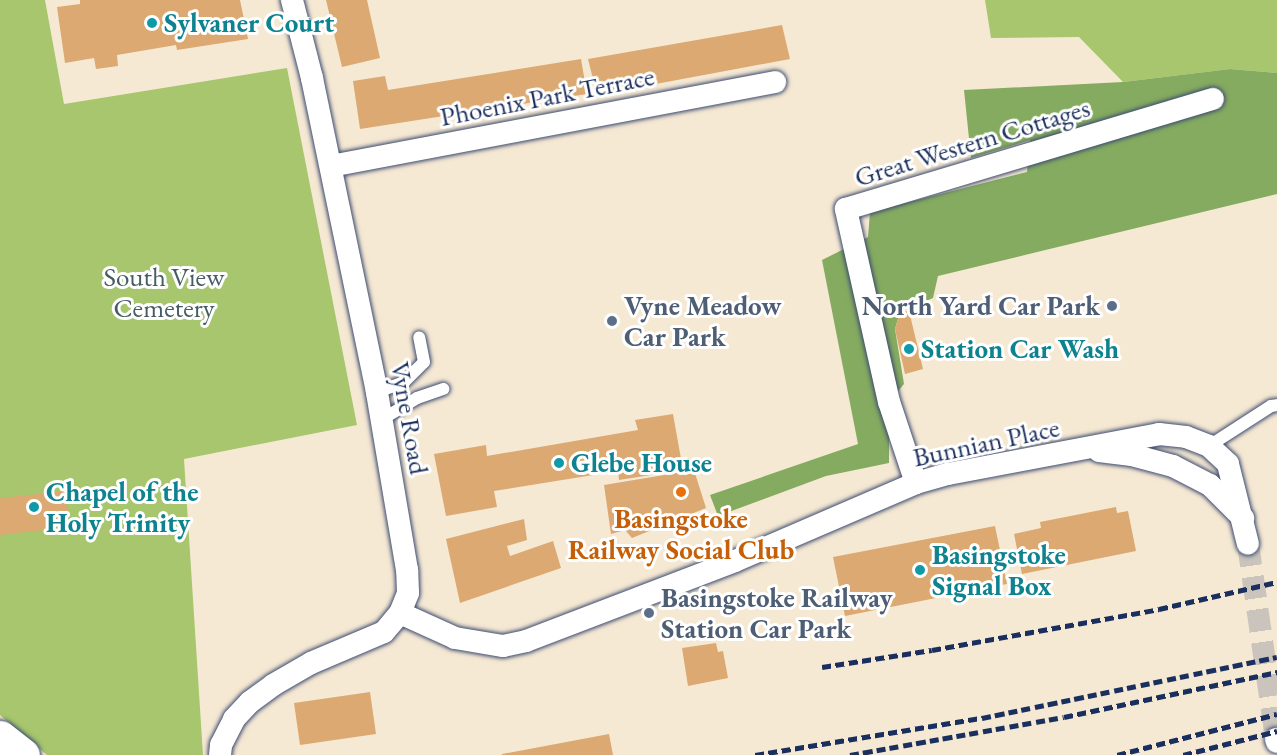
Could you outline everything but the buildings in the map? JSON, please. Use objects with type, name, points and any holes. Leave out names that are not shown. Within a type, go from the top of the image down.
[{"type":"street","name":"Vyne Road","points":[[220,755],[220,745],[234,719],[250,702],[273,685],[311,663],[384,632],[400,612],[408,593],[407,570],[377,392],[331,166],[292,0]]},
{"type":"street","name":"Phoenix Park Terrace","points":[[331,166],[775,82]]},
{"type":"street","name":"Great Western Cottages","points":[[907,488],[846,209],[1213,99]]},
{"type":"street","name":"Bunnian Place","points":[[400,612],[455,638],[503,646],[526,641],[735,561],[907,488],[948,474],[1160,434],[1186,437],[1209,446],[1228,464],[1248,544]]},
{"type":"street","name":"Bunnian Place","points":[[1087,449],[1132,455],[1173,466],[1210,485],[1243,518]]},
{"type":"street","points":[[0,737],[23,755]]},
{"type":"lane","points":[[377,392],[404,382],[424,362],[419,337]]},
{"type":"lane","points":[[381,420],[417,398],[443,389]]},
{"type":"lane","points":[[1209,446],[1270,406],[1277,405]]},
{"type":"green space","name":"South View Cemetery","points":[[0,0],[45,0],[64,104],[287,68],[357,425],[184,459],[203,755],[47,755],[0,715]]},
{"type":"green space","points":[[985,0],[1277,0],[1277,73],[1230,69],[1123,82],[1079,37],[991,38]]},
{"type":"green space","points":[[1230,69],[1277,73],[1277,194],[938,276],[933,298],[900,312],[895,329],[904,384],[889,402],[889,463],[826,476],[718,516],[710,495],[858,444],[822,260],[868,237],[870,212],[1027,172],[1030,140],[971,158],[964,90],[1123,82]]},
{"type":"tunnel","points":[[1248,544],[1276,739]]},
{"type":"railway","points":[[822,667],[932,650],[1159,609],[1277,582]]},
{"type":"railway","points":[[755,755],[982,718],[1277,657]]},
{"type":"railway","points":[[850,755],[1064,717],[1277,672]]},
{"type":"railway","points":[[1117,755],[1277,714]]},
{"type":"railway","points":[[1183,755],[1277,731]]},
{"type":"place","name":"Sylvaner Court","points":[[152,23]]},
{"type":"place","name":"North Yard Car Park","points":[[1112,306]]},
{"type":"place","name":"Vyne Meadow Car Park","points":[[612,321]]},
{"type":"place","name":"Station Car Wash","points":[[909,349]]},
{"type":"place","name":"Glebe House","points":[[559,463]]},
{"type":"place","name":"Basingstoke Railway Social Club","points":[[681,492]]},
{"type":"place","name":"Chapel of the Holy Trinity","points":[[34,507]]},
{"type":"place","name":"Basingstoke Signal Box","points":[[920,570]]},
{"type":"place","name":"Basingstoke Railway Station Car Park","points":[[649,613]]}]
